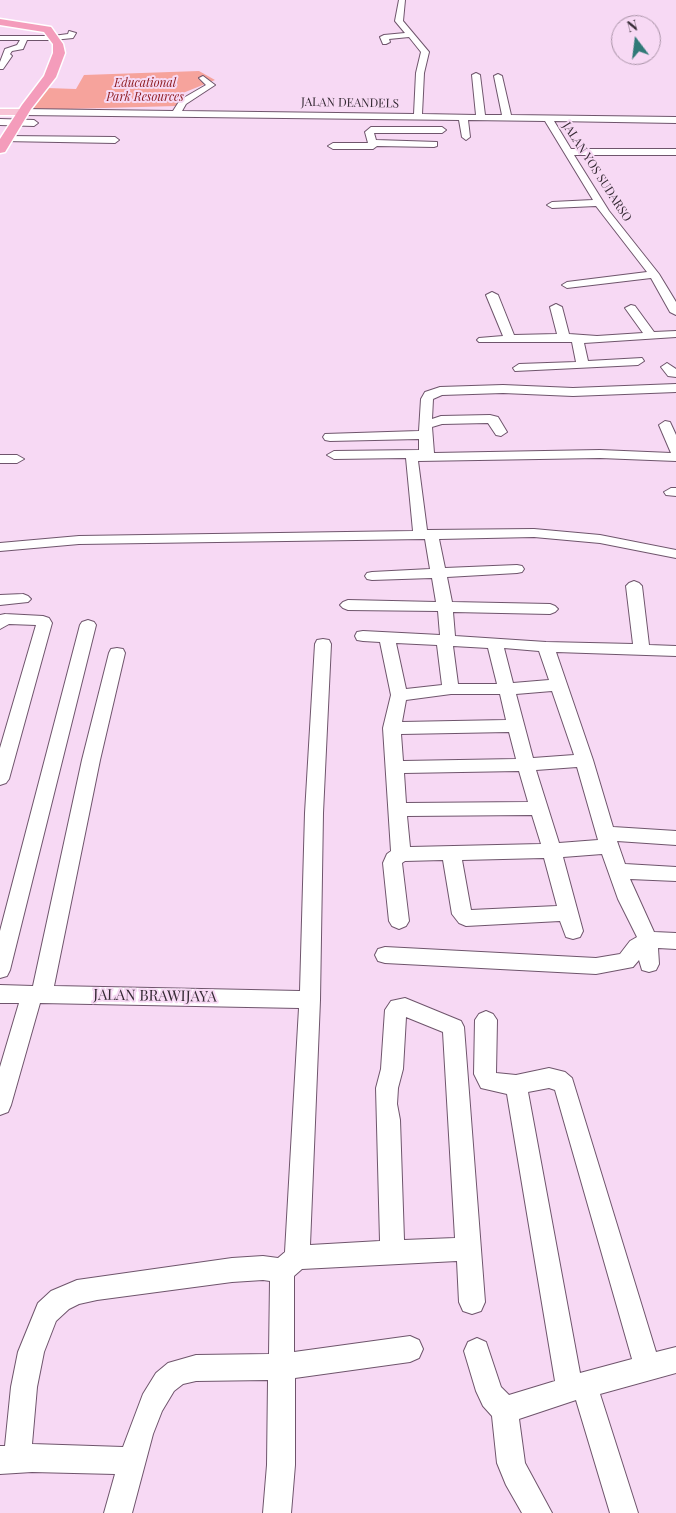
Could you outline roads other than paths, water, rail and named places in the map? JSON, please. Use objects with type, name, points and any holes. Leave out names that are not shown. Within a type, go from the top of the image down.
[{"type":"highway","points":[[0,22],[47,29],[59,48],[56,64],[50,77],[36,94],[3,144]]},
{"type":"main road","points":[[0,112],[20,117]]},
{"type":"street","points":[[402,0],[399,21],[425,52],[420,73],[416,116],[415,130],[418,144]]},
{"type":"street","points":[[0,38],[53,38],[70,36],[72,33]]},
{"type":"street","points":[[386,42],[384,37],[411,35]]},
{"type":"street","points":[[0,67],[8,56],[3,55],[10,48],[20,47],[24,38]]},
{"type":"street","points":[[476,75],[481,117]]},
{"type":"street","points":[[498,76],[507,118]]},
{"type":"street","points":[[177,114],[183,102],[211,85],[203,78]]},
{"type":"street","name":"JALAN DEANDELS","points":[[20,117],[191,114],[676,120]]},
{"type":"street","points":[[0,122],[20,117],[46,123]]},
{"type":"street","points":[[463,117],[466,137]]},
{"type":"street","name":"JALAN YOS SUDARSO","points":[[548,119],[605,212],[654,274],[676,312]]},
{"type":"street","points":[[373,144],[366,134],[371,130],[442,130]]},
{"type":"street","points":[[3,144],[115,140]]},
{"type":"street","points":[[333,146],[434,144]]},
{"type":"street","points":[[568,152],[676,152]]},
{"type":"street","points":[[552,205],[600,203]]},
{"type":"street","points":[[567,285],[654,274]]},
{"type":"street","points":[[492,295],[510,338]]},
{"type":"street","points":[[556,307],[564,337]]},
{"type":"street","points":[[631,308],[651,336]]},
{"type":"street","points":[[483,340],[564,337],[577,339],[676,334]]},
{"type":"street","points":[[577,339],[583,365]]},
{"type":"street","points":[[519,368],[638,360]]},
{"type":"street","points":[[428,455],[424,430],[427,400],[430,395],[440,391],[511,389],[573,392],[676,388]]},
{"type":"street","points":[[330,437],[424,430],[440,420],[490,419],[493,420],[501,432]]},
{"type":"street","points":[[665,425],[676,450]]},
{"type":"street","points":[[334,455],[428,455],[477,458],[600,454],[676,457]]},
{"type":"street","points":[[428,455],[415,457],[411,460],[426,536],[438,572],[445,608],[451,689]]},
{"type":"street","points":[[0,459],[18,459]]},
{"type":"street","points":[[0,548],[79,540],[534,534],[568,535],[676,554]]},
{"type":"street","points":[[372,576],[517,569]]},
{"type":"street","points":[[634,586],[642,649]]},
{"type":"street","points":[[0,600],[23,599]]},
{"type":"street","points":[[348,605],[550,610]]},
{"type":"street","points":[[0,624],[5,619],[44,621],[0,779]]},
{"type":"street","points":[[0,970],[88,625]]},
{"type":"street","points":[[363,636],[546,647],[676,651]]},
{"type":"street","points":[[387,638],[399,695],[392,728],[401,854]]},
{"type":"street","points":[[277,1513],[281,1465],[282,1367],[310,1000],[314,813],[323,644]]},
{"type":"street","points":[[452,853],[462,914],[466,918],[570,922],[552,851],[515,726],[495,644]]},
{"type":"street","points":[[546,647],[628,899],[648,940],[648,964]]},
{"type":"street","points":[[0,1104],[37,994],[117,653]]},
{"type":"street","points":[[399,695],[451,689],[506,689],[559,685]]},
{"type":"street","points":[[392,728],[515,726]]},
{"type":"street","points":[[394,767],[526,765],[584,760]]},
{"type":"street","points":[[398,810],[539,808]]},
{"type":"street","points":[[399,921],[392,864],[394,858],[401,854],[552,851],[608,840],[676,838]]},
{"type":"street","points":[[619,871],[676,874]]},
{"type":"street","points":[[384,955],[596,966],[626,961],[637,947],[648,940],[676,942]]},
{"type":"street","name":"JALAN BRAWIJAYA","points":[[0,994],[310,1000]]},
{"type":"street","points":[[392,1253],[389,1120],[386,1104],[387,1088],[392,1069],[396,1010],[398,1007],[405,1007],[453,1027],[472,1302]]},
{"type":"street","points":[[486,1020],[485,1074],[489,1081],[516,1085],[549,1078],[557,1079],[564,1085],[647,1366]]},
{"type":"street","points":[[516,1085],[577,1387],[624,1513]]},
{"type":"street","points":[[133,1460],[32,1458],[8,1460],[31,1352],[47,1312],[60,1300],[77,1292],[97,1288],[232,1270],[263,1268],[348,1256],[468,1249]]},
{"type":"street","points":[[118,1513],[140,1434],[152,1403],[165,1382],[177,1372],[196,1368],[282,1367],[410,1349]]},
{"type":"street","points":[[477,1351],[489,1391],[492,1397],[505,1410],[511,1463],[538,1513]]},
{"type":"street","points":[[505,1410],[647,1366],[676,1360]]},
{"type":"park label","name":"Educational Park Resources","points":[[145,90]]}]
